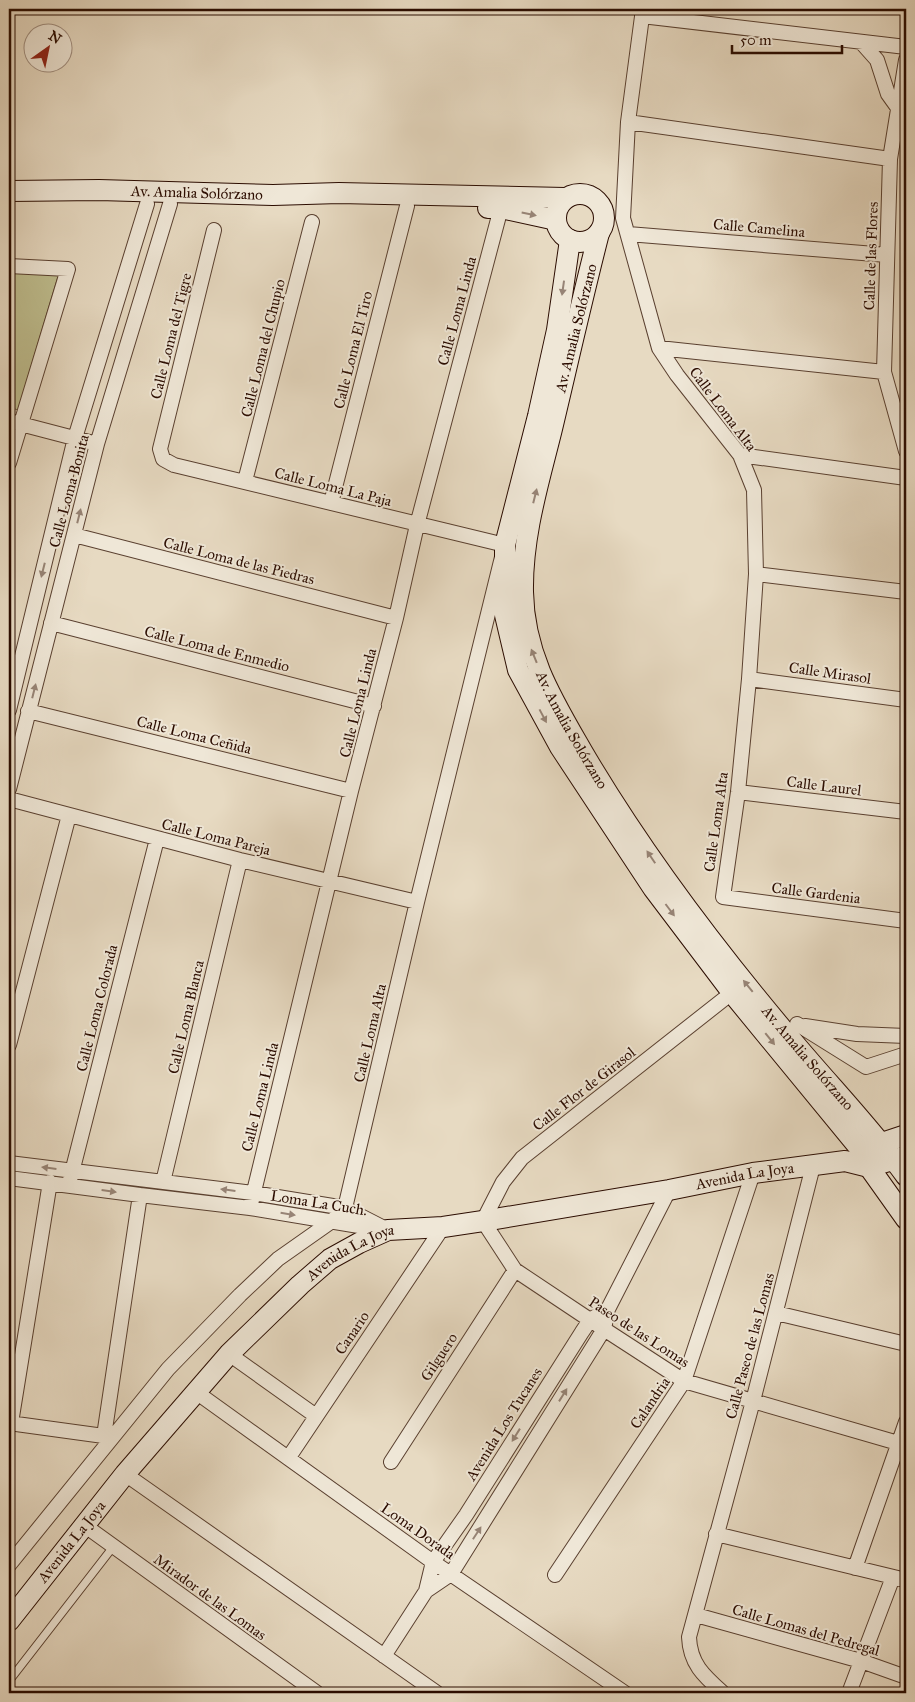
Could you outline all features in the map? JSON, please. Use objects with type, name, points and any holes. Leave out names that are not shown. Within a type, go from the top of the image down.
[{"type":"main road","name":"Av. Amalia Solórzano","points":[[9,191],[155,191],[273,195],[338,193],[565,198]]},
{"type":"main road","points":[[581,193],[595,198],[600,204],[604,219],[603,227],[593,238],[578,242],[570,240],[563,235],[556,220],[556,212],[565,198],[572,194],[581,193]]},
{"type":"main road","name":"Av. Amalia Solórzano","points":[[9,204],[501,208],[556,220]]},
{"type":"main road","name":"Av. Amalia Solórzano","points":[[599,233],[568,356],[525,544],[523,593],[528,642],[548,693],[597,777],[667,882],[795,1044],[902,1164]]},
{"type":"main road","name":"Av. Amalia Solórzano","points":[[570,240],[557,330],[538,416],[505,545],[505,615],[518,670],[560,747],[653,888],[858,1159],[906,1218]]},
{"type":"main road","name":"Avenida La Joya","points":[[858,1159],[882,1143],[906,1135]]},
{"type":"main road","name":"Avenida La Joya","points":[[9,1620],[125,1474],[229,1354],[300,1285],[330,1260],[359,1243],[388,1230],[443,1227],[484,1221],[669,1190],[753,1173],[858,1159],[902,1164]]},
{"type":"street","points":[[642,12],[906,47]]},
{"type":"street","name":"Calle Loma Alta","points":[[642,12],[628,122],[623,218],[659,348],[677,375],[740,455],[754,490],[756,574],[750,679],[738,792],[722,897]]},
{"type":"street","points":[[861,42],[877,60],[888,94],[898,108]]},
{"type":"street","name":"Calle de las Flores","points":[[906,60],[890,159],[884,372],[906,452]]},
{"type":"street","points":[[628,122],[890,159]]},
{"type":"street","name":"Calle Loma Bonita","points":[[9,710],[75,438],[147,204]]},
{"type":"street","name":"Calle Loma Bonita","points":[[9,789],[97,444],[170,204]]},
{"type":"street","name":"Calle Loma El Tiro","points":[[331,503],[407,206]]},
{"type":"street","name":"Calle Loma Linda","points":[[250,1208],[351,791],[396,618],[417,524],[501,208]]},
{"type":"street","name":"Calle Loma del Chupio","points":[[245,481],[312,222]]},
{"type":"street","name":"Calle Loma del Tigre","points":[[160,450],[214,230]]},
{"type":"street","name":"Calle Camelina","points":[[628,234],[887,255]]},
{"type":"street","points":[[9,266],[68,269],[15,423],[9,463]]},
{"type":"street","points":[[659,348],[884,372]]},
{"type":"street","points":[[15,423],[97,444]]},
{"type":"street","name":"Calle Loma La Paja","points":[[160,450],[163,459],[174,465],[505,545]]},
{"type":"street","points":[[740,455],[906,478]]},
{"type":"street","name":"Calle Loma de las Piedras","points":[[74,535],[396,618]]},
{"type":"street","name":"Calle Loma Alta","points":[[345,1208],[417,902],[505,545]]},
{"type":"street","points":[[756,574],[906,592]]},
{"type":"street","name":"Calle Loma de Enmedio","points":[[51,623],[374,706]]},
{"type":"street","name":"Calle Mirasol","points":[[750,679],[906,700]]},
{"type":"street","name":"Calle Loma Ceñida","points":[[28,711],[351,791]]},
{"type":"street","name":"Calle Laurel","points":[[738,792],[906,812]]},
{"type":"street","name":"Calle Loma Pareja","points":[[9,799],[240,860],[417,902]]},
{"type":"street","points":[[9,1045],[68,815]]},
{"type":"street","name":"Calle Loma Colorada","points":[[69,1185],[157,839]]},
{"type":"street","name":"Calle Loma Blanca","points":[[163,1182],[240,860]]},
{"type":"street","name":"Calle Gardenia","points":[[722,897],[906,921]]},
{"type":"street","name":"Calle Flor de Girasol","points":[[484,1221],[503,1182],[522,1158],[724,999]]},
{"type":"street","points":[[906,1036],[857,1034],[797,1024],[866,1068],[906,1054]]},
{"type":"street","name":"Loma La Cuch.","points":[[9,1163],[253,1193],[345,1208],[388,1230]]},
{"type":"street","name":"Calle Paseo de las Lomas","points":[[723,1693],[698,1668],[690,1651],[689,1637],[753,1402],[813,1166]]},
{"type":"street","name":"Calandria","points":[[555,1576],[684,1381],[753,1173]]},
{"type":"street","name":"Loma La Cuch.","points":[[9,1178],[50,1182],[140,1196],[250,1208],[388,1230]]},
{"type":"street","points":[[50,1182],[10,1423],[108,1437]]},
{"type":"street","points":[[426,1590],[451,1574],[604,1329],[608,1309],[669,1190]]},
{"type":"street","points":[[108,1437],[140,1196]]},
{"type":"street","points":[[9,1565],[108,1437],[168,1369],[278,1259],[332,1221],[345,1208]]},
{"type":"street","name":"Paseo de las Lomas","points":[[484,1221],[515,1270],[684,1381],[898,1443]]},
{"type":"street","name":"Canario","points":[[289,1457],[443,1227]]},
{"type":"street","name":"Gilguero","points":[[391,1462],[515,1270]]},
{"type":"street","name":"Avenida Los Tucanes","points":[[433,1562],[466,1515],[590,1320],[608,1309]]},
{"type":"street","points":[[776,1313],[906,1344]]},
{"type":"street","points":[[229,1354],[316,1416]]},
{"type":"street","name":"Loma Dorada","points":[[196,1392],[433,1562],[625,1693]]},
{"type":"street","points":[[855,1568],[906,1422]]},
{"type":"street","points":[[125,1474],[437,1693]]},
{"type":"street","name":"Mirador de las Lomas","points":[[84,1525],[317,1693]]},
{"type":"street","points":[[716,1534],[900,1579],[861,1661],[849,1693]]},
{"type":"street","points":[[384,1656],[426,1590],[433,1562]]},
{"type":"street","name":"Calle Lomas del Pedregal","points":[[696,1616],[861,1661],[906,1677]]},
{"type":"lane","points":[[9,1681],[113,1547]]},
{"type":"shaded area","points":[[9,270],[59,273],[18,410],[9,407]]}]
